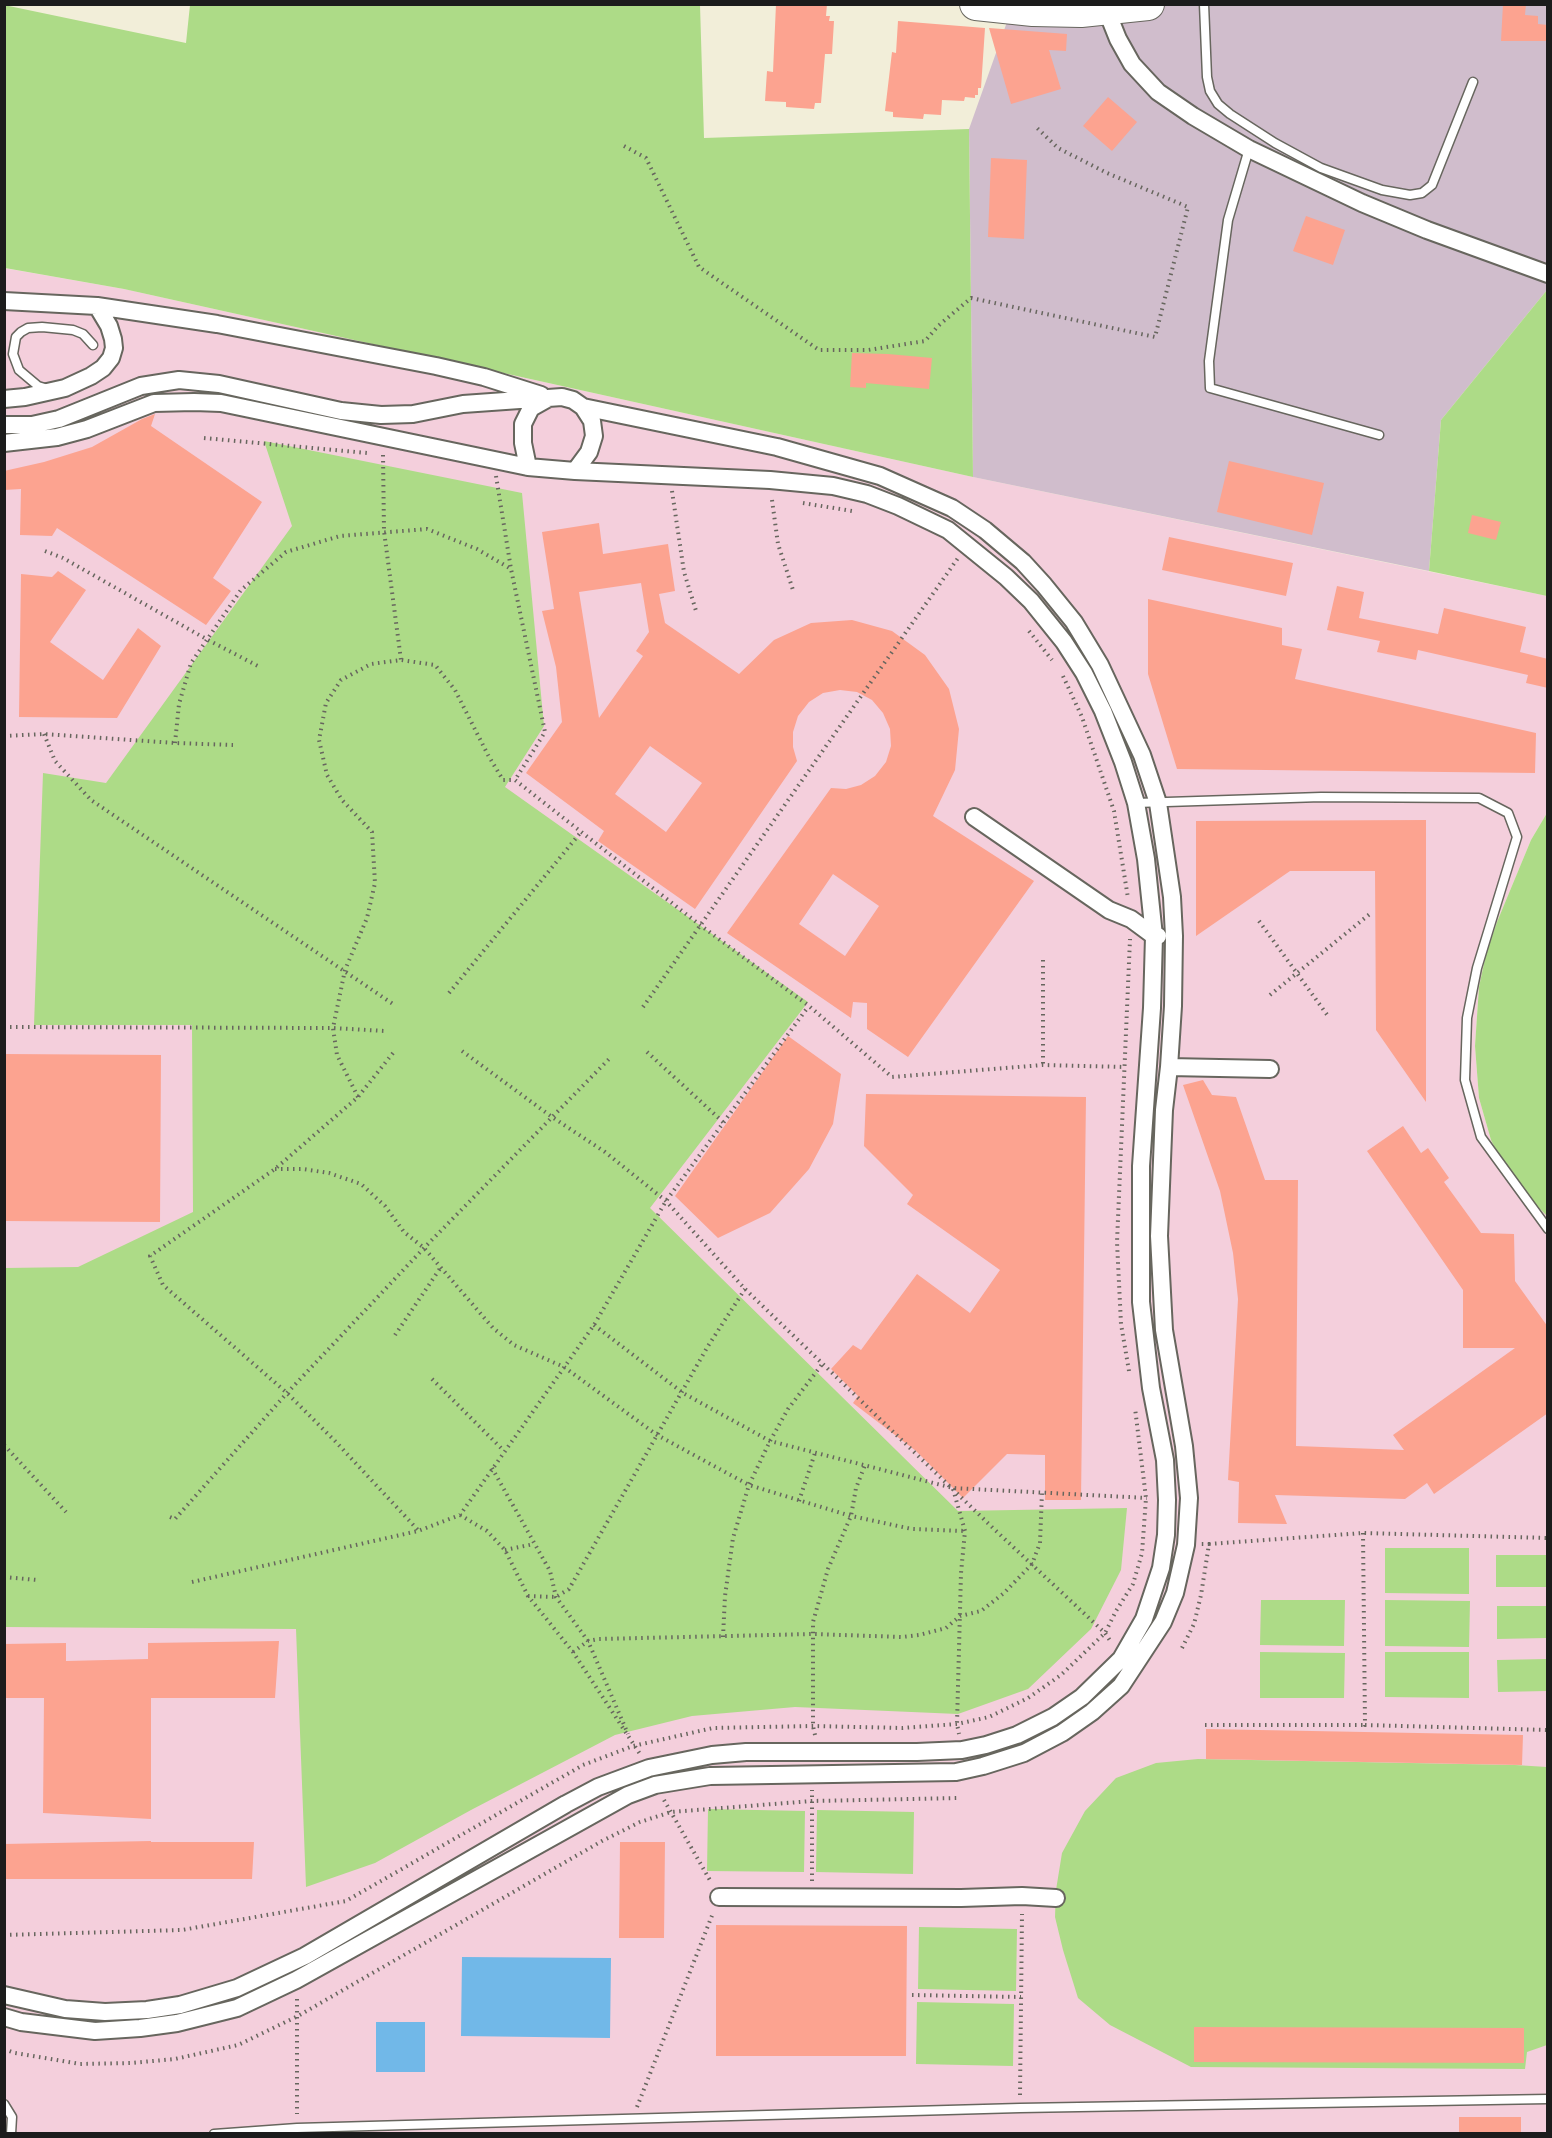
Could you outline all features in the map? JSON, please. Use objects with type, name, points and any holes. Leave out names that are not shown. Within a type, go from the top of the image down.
[{"type":"highway","points":[[976,4],[1081,11],[1148,4]]},
{"type":"street","points":[[1106,9],[1118,39],[1132,64],[1158,92],[1193,116],[1292,171],[1373,208],[1548,274]]},
{"type":"street","points":[[4,301],[97,306],[217,324],[436,366],[484,377],[549,398]]},
{"type":"street","points":[[4,399],[54,391],[91,376],[103,368],[111,358],[114,348],[111,332],[97,306]]},
{"type":"street","points":[[4,425],[32,425],[59,419],[141,386],[179,380],[219,384],[341,411],[381,415],[412,414],[463,405],[562,397],[573,400],[583,407],[592,421],[594,436],[589,452],[575,471]]},
{"type":"street","points":[[528,467],[523,442],[523,424],[531,408],[549,398]]},
{"type":"street","points":[[4,443],[57,437],[87,429],[154,403],[221,403],[528,467],[770,480],[833,486],[867,494],[948,530],[1006,577],[1031,601],[1064,642],[1084,673],[1103,711],[1136,803],[1146,859],[1154,936],[1149,1067],[1141,1166],[1141,1302],[1151,1388],[1163,1447],[1167,1500],[1166,1534],[1161,1568],[1144,1619],[1121,1659],[1082,1696],[1053,1717],[1017,1735],[962,1750],[746,1752],[712,1755],[650,1767],[598,1787],[566,1804],[305,1956],[237,1988],[180,2005],[147,2010],[105,2012],[65,2009],[4,1995]]},
{"type":"street","points":[[4,2018],[40,2025],[95,2031],[177,2024],[237,2008],[296,1980],[617,1800],[655,1785],[710,1776],[957,1772],[1024,1753],[1062,1733],[1092,1712],[1121,1686],[1163,1622],[1175,1593],[1186,1539],[1189,1498],[1184,1446],[1170,1373],[1161,1298],[1159,1236],[1160,1164],[1169,1067],[1174,936],[1168,863],[1158,802],[1142,755],[1100,665],[1074,622],[1023,562],[985,530],[952,508],[880,476],[777,447],[583,407]]},
{"type":"street","points":[[974,817],[1109,910],[1131,919],[1154,936],[1174,936]]},
{"type":"street","points":[[1169,1067],[1270,1069]]},
{"type":"street","points":[[1163,1447],[1184,1446]]},
{"type":"street","points":[[1166,1534],[1186,1539]]},
{"type":"street","points":[[719,1897],[1022,1896],[1056,1898]]},
{"type":"street","points":[[343,1954],[346,1932]]},
{"type":"lane","points":[[1204,4],[1207,77],[1210,91],[1218,104],[1275,143],[1321,168],[1382,190],[1410,195],[1422,193],[1432,185],[1473,82]]},
{"type":"lane","points":[[1249,149],[1228,220],[1209,361],[1210,388],[1379,435]]},
{"type":"lane","points":[[54,391],[38,386],[19,370],[13,354],[16,337],[28,328],[59,328],[83,334],[93,345]]},
{"type":"lane","points":[[1136,803],[1321,797],[1479,798],[1508,813],[1517,837],[1477,968],[1467,1018],[1465,1080],[1480,1137],[1548,1229]]},
{"type":"lane","points":[[214,2133],[297,2128],[1020,2108],[1548,2099]]},
{"type":"lane","points":[[4,2104],[12,2117],[11,2133]]},
{"type":"path","points":[[624,146],[646,158],[699,267],[819,350],[868,350],[925,341],[938,326],[971,298],[1155,337],[1188,207],[1107,173],[1058,148],[1036,127]]},
{"type":"path","points":[[204,438],[394,457]]},
{"type":"path","points":[[383,455],[384,531],[401,660]]},
{"type":"path","points":[[506,475],[495,473],[511,568],[545,732],[515,780]]},
{"type":"path","points":[[671,484],[684,572],[697,614]]},
{"type":"path","points":[[763,498],[783,501]]},
{"type":"path","points":[[772,500],[778,544],[793,590]]},
{"type":"path","points":[[794,502],[863,513]]},
{"type":"path","points":[[175,743],[179,704],[191,663],[241,590],[286,552],[340,536],[427,529],[477,549],[511,568]]},
{"type":"path","points":[[45,551],[63,558],[258,666]]},
{"type":"path","points":[[948,552],[966,565]]},
{"type":"path","points":[[643,1007],[958,558]]},
{"type":"path","points":[[1025,624],[1052,660]]},
{"type":"path","points":[[357,1097],[337,1055],[333,1028],[345,970],[367,918],[375,882],[372,832],[342,800],[327,775],[319,740],[326,704],[341,680],[371,664],[401,660],[435,665],[455,690],[503,780],[515,780],[700,925],[808,1006],[892,1077],[1044,1065],[1149,1067]]},
{"type":"path","points":[[1059,669],[1082,717],[1114,811],[1131,919],[1117,1242],[1121,1324],[1130,1376]]},
{"type":"path","points":[[44,734],[55,761],[92,800],[393,1004]]},
{"type":"path","points":[[4,736],[44,734],[233,745]]},
{"type":"path","points":[[449,993],[581,832]]},
{"type":"path","points":[[1270,995],[1371,913]]},
{"type":"path","points":[[1259,921],[1328,1016]]},
{"type":"path","points":[[1042,960],[1044,1065]]},
{"type":"path","points":[[192,1582],[418,1531],[460,1515],[594,1324],[666,1201],[808,1006]]},
{"type":"path","points":[[4,1027],[333,1028],[385,1031]]},
{"type":"path","points":[[462,1051],[552,1117],[605,1152],[666,1201],[745,1289],[1105,1634],[1121,1659]]},
{"type":"path","points":[[646,1052],[724,1124]]},
{"type":"path","points":[[393,1053],[357,1097],[275,1169],[150,1256],[163,1285],[286,1393],[335,1441],[418,1531]]},
{"type":"path","points":[[170,1517],[175,1519],[286,1393],[610,1058]]},
{"type":"path","points":[[275,1169],[303,1169],[329,1173],[361,1184],[385,1206],[404,1232],[424,1248],[493,1329],[514,1345],[564,1367],[657,1435],[749,1485],[851,1516],[912,1529],[965,1532]]},
{"type":"path","points":[[395,1335],[441,1267]]},
{"type":"path","points":[[528,1596],[556,1597],[569,1589],[708,1346],[745,1289]]},
{"type":"path","points":[[594,1324],[683,1393],[770,1441],[953,1488],[1042,1491],[1167,1500]]},
{"type":"path","points":[[723,1638],[725,1596],[733,1538],[749,1485],[770,1441],[789,1409],[823,1363]]},
{"type":"path","points":[[432,1379],[504,1451]]},
{"type":"path","points":[[4,1935],[182,1930],[346,1901],[583,1765],[633,1746],[713,1728],[813,1726],[902,1728],[957,1724],[989,1717],[1028,1698],[1061,1675],[1105,1634],[1133,1584],[1143,1553],[1146,1498],[1133,1397]]},
{"type":"path","points":[[4,1444],[66,1512]]},
{"type":"path","points":[[799,1501],[815,1453]]},
{"type":"path","points":[[813,1634],[813,1622],[825,1578],[851,1516],[856,1488],[865,1465]]},
{"type":"path","points":[[492,1468],[550,1571],[556,1597],[588,1641],[633,1746]]},
{"type":"path","points":[[953,1488],[965,1532],[961,1572],[957,1724],[962,1750]]},
{"type":"path","points":[[573,1652],[588,1641],[813,1634],[902,1637],[946,1628],[960,1616],[981,1611],[1004,1593],[1032,1564],[1040,1544],[1042,1491]]},
{"type":"path","points":[[460,1515],[487,1531],[505,1550],[528,1596],[573,1652],[633,1746],[650,1767]]},
{"type":"path","points":[[1186,1539],[1209,1544],[1363,1533],[1548,1538]]},
{"type":"path","points":[[1363,1533],[1365,1725]]},
{"type":"path","points":[[505,1550],[534,1544]]},
{"type":"path","points":[[1182,1648],[1194,1624],[1209,1544]]},
{"type":"path","points":[[4,1577],[37,1580]]},
{"type":"path","points":[[1205,1725],[1365,1725],[1548,1730]]},
{"type":"path","points":[[633,2119],[719,1897],[655,1785]]},
{"type":"path","points":[[4,2049],[80,2064],[175,2059],[238,2045],[298,2016],[602,1840],[640,1822],[671,1812],[812,1801],[959,1798]]},
{"type":"path","points":[[1020,2108],[1022,1896]]},
{"type":"path","points":[[296,1980],[297,2128]]},
{"type":"path","points":[[912,1995],[1021,1997]]},
{"type":"shaded area","points":[[1013,5],[1547,5],[1547,290],[1441,420],[1429,571],[973,477],[969,129]]},
{"type":"shaded area","points":[[4,268],[124,289],[973,477],[1547,596],[1547,813],[1531,840],[1486,954],[1479,987],[1475,1046],[1479,1098],[1491,1140],[1501,1160],[1547,1216],[1547,2133],[5,2133]]},
{"type":"green space","points":[[4,5],[186,43],[190,5],[700,5],[704,138],[969,129],[973,477],[124,289],[5,268]]},
{"type":"green space","points":[[1547,290],[1547,596],[1429,571],[1441,420]]},
{"type":"green space","points":[[264,441],[522,493],[544,726],[505,787],[808,1002],[650,1208],[958,1511],[1127,1508],[1121,1570],[1091,1629],[1028,1689],[958,1714],[795,1707],[692,1716],[615,1735],[375,1863],[306,1887],[296,1629],[5,1627],[5,1268],[78,1267],[193,1212],[192,1025],[34,1025],[43,773],[106,783],[292,526]]},
{"type":"green space","points":[[1547,813],[1547,1216],[1527,1196],[1501,1160],[1491,1140],[1479,1098],[1475,1046],[1479,987],[1486,954],[1531,840]]},
{"type":"green space","points":[[1385,1548],[1469,1548],[1469,1594],[1385,1593]]},
{"type":"green space","points":[[1496,1555],[1547,1555],[1547,1587],[1496,1587]]},
{"type":"green space","points":[[1261,1600],[1345,1600],[1344,1646],[1260,1645]]},
{"type":"green space","points":[[1385,1600],[1470,1601],[1469,1647],[1385,1646]]},
{"type":"green space","points":[[1497,1606],[1547,1606],[1547,1638],[1497,1639]]},
{"type":"green space","points":[[1260,1652],[1345,1653],[1344,1698],[1260,1698]]},
{"type":"green space","points":[[1385,1652],[1469,1652],[1469,1698],[1385,1697]]},
{"type":"green space","points":[[1547,1659],[1547,1691],[1498,1692],[1497,1660]]},
{"type":"green space","points":[[1198,1759],[1547,1767],[1547,2045],[1527,2052],[1525,2069],[1191,2067],[1110,2025],[1078,1998],[1063,1950],[1055,1917],[1056,1890],[1062,1853],[1085,1811],[1116,1778],[1156,1763]]},
{"type":"green space","points":[[708,1809],[805,1811],[804,1872],[707,1871]]},
{"type":"green space","points":[[817,1810],[914,1812],[913,1874],[816,1872]]},
{"type":"green space","points":[[919,1927],[1017,1929],[1016,1991],[918,1989]]},
{"type":"green space","points":[[917,2002],[1014,2004],[1013,2066],[916,2064]]},
{"type":"water","points":[[462,1957],[611,1958],[610,2038],[461,2036]]},
{"type":"water","points":[[376,2022],[425,2022],[425,2072],[376,2072]]},
{"type":"building","points":[[776,4],[827,4],[826,16],[830,16],[829,21],[834,21],[832,54],[825,54],[821,103],[815,103],[814,109],[786,107],[786,102],[765,101],[767,71],[773,72]]},
{"type":"building","points":[[1503,4],[1526,4],[1525,15],[1538,16],[1538,24],[1548,25],[1548,41],[1501,41]]},
{"type":"building","points":[[898,21],[985,28],[981,88],[978,88],[978,95],[975,95],[975,98],[965,97],[964,101],[942,100],[941,115],[924,114],[923,119],[893,117],[893,112],[885,111],[892,52],[896,53]]},
{"type":"building","points":[[989,28],[1067,34],[1066,51],[1049,50],[1061,89],[1011,104]]},
{"type":"building","points":[[1108,97],[1137,122],[1112,151],[1083,126]]},
{"type":"building","points":[[991,158],[1027,160],[1024,239],[988,237]]},
{"type":"building","points":[[1306,216],[1345,230],[1333,265],[1293,251]]},
{"type":"building","points":[[852,353],[932,358],[929,389],[866,383],[866,388],[850,387]]},
{"type":"building","points":[[155,414],[151,426],[262,502],[213,578],[231,591],[206,625],[57,528],[52,536],[20,535],[21,489],[4,490],[4,471],[44,462],[92,447]]},
{"type":"building","points":[[1229,461],[1324,483],[1312,535],[1217,512]]},
{"type":"building","points":[[1472,515],[1501,522],[1496,540],[1468,533]]},
{"type":"building","points":[[599,523],[603,554],[668,544],[675,591],[659,594],[665,623],[739,674],[774,640],[811,623],[852,620],[892,631],[925,655],[949,689],[959,729],[955,770],[933,816],[1034,881],[908,1057],[867,1029],[867,1003],[853,1002],[851,1018],[727,933],[831,788],[846,789],[861,785],[875,776],[886,762],[891,746],[890,729],[883,713],[872,700],[857,692],[840,690],[823,693],[809,702],[798,716],[793,732],[793,747],[797,761],[695,909],[598,841],[604,831],[526,773],[562,722],[556,667],[542,611],[554,609],[542,532]],"holes":[[[641,583],[649,632],[636,651],[643,656],[599,718],[579,592]],[[650,746],[702,783],[666,832],[615,794]],[[833,874],[879,906],[845,956],[799,924]]]},
{"type":"building","points":[[1169,537],[1293,563],[1286,596],[1162,570]]},
{"type":"building","points":[[58,571],[86,590],[50,642],[103,680],[138,628],[161,646],[117,718],[19,717],[21,574],[52,577]]},
{"type":"building","points":[[1337,586],[1364,592],[1359,618],[1438,634],[1444,608],[1526,627],[1520,652],[1548,659],[1548,688],[1526,683],[1528,675],[1418,650],[1416,660],[1377,652],[1380,641],[1327,630]]},
{"type":"building","points":[[1148,599],[1282,628],[1282,645],[1302,649],[1295,679],[1536,733],[1535,773],[1177,769],[1148,674]]},
{"type":"building","points":[[1426,820],[1426,1102],[1376,1030],[1375,871],[1290,871],[1196,936],[1196,821]]},
{"type":"building","points":[[788,1036],[841,1074],[833,1124],[809,1169],[770,1213],[718,1238],[675,1196]]},
{"type":"building","points":[[4,1054],[161,1055],[160,1222],[4,1221]]},
{"type":"building","points":[[1203,1080],[1212,1095],[1236,1097],[1265,1180],[1298,1180],[1296,1446],[1404,1450],[1393,1435],[1515,1348],[1463,1348],[1463,1290],[1367,1151],[1403,1126],[1421,1153],[1428,1148],[1449,1178],[1444,1182],[1481,1233],[1514,1234],[1515,1281],[1548,1327],[1548,1413],[1434,1494],[1427,1483],[1405,1499],[1275,1495],[1287,1524],[1238,1523],[1239,1482],[1228,1480],[1238,1299],[1233,1253],[1220,1191],[1183,1085]]},
{"type":"building","points":[[866,1094],[1086,1097],[1081,1500],[1045,1500],[1045,1455],[1007,1454],[963,1498],[916,1451],[853,1403],[858,1396],[831,1369],[853,1345],[861,1350],[917,1274],[970,1313],[1000,1270],[907,1204],[913,1195],[864,1146]]},
{"type":"building","points":[[279,1641],[275,1698],[151,1698],[151,1819],[43,1813],[44,1698],[4,1698],[4,1644],[66,1643],[66,1661],[148,1659],[148,1643]]},
{"type":"building","points":[[1206,1729],[1523,1735],[1522,1765],[1206,1759]]},
{"type":"building","points":[[151,1841],[254,1842],[252,1879],[4,1879],[4,1844]]},
{"type":"building","points":[[620,1842],[665,1842],[664,1938],[619,1938]]},
{"type":"building","points":[[716,1925],[907,1926],[906,2056],[716,2056]]},
{"type":"building","points":[[1194,2027],[1524,2028],[1524,2063],[1194,2062]]},
{"type":"building","points":[[1459,2117],[1521,2117],[1521,2133],[1459,2133]]}]
